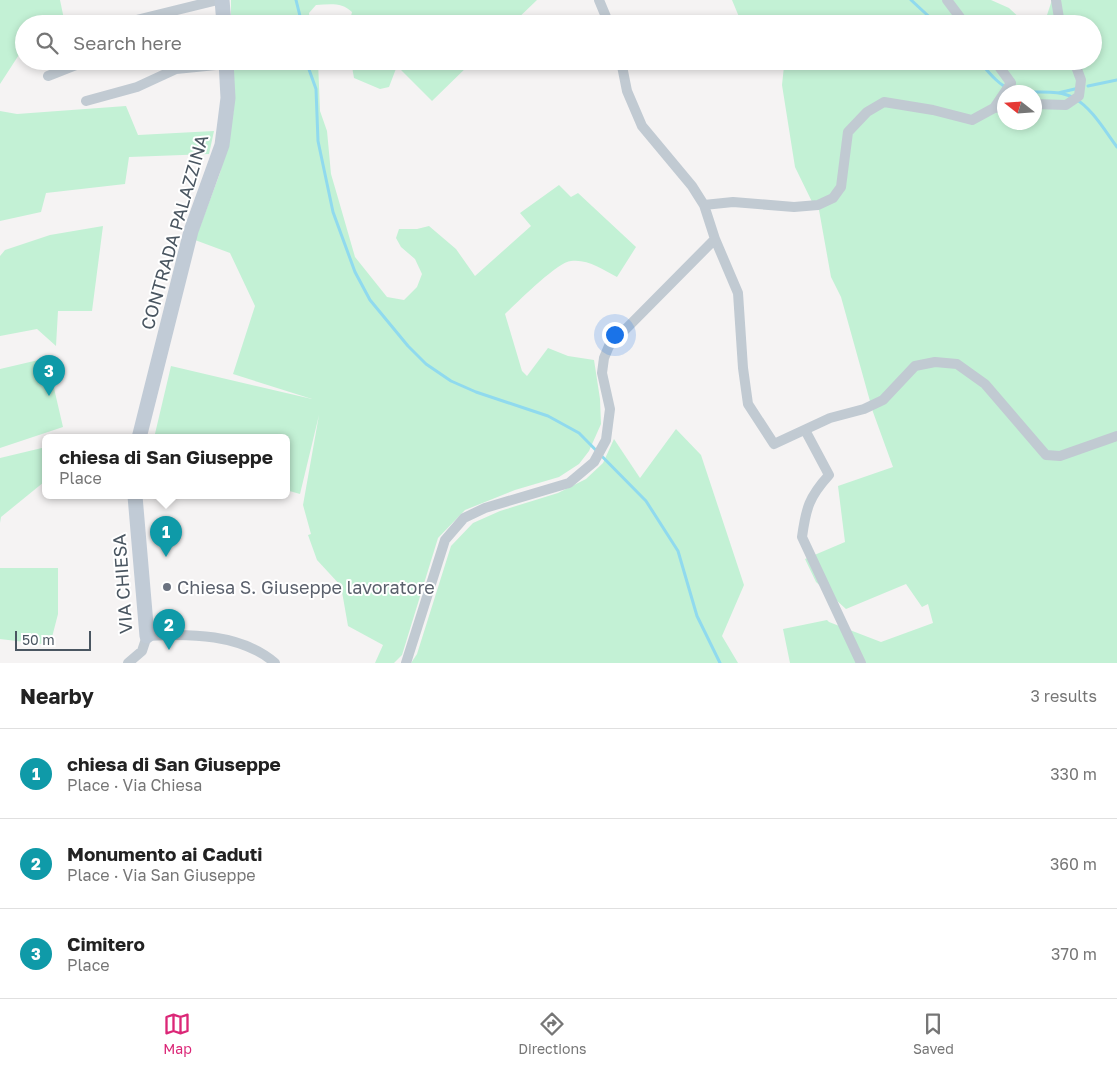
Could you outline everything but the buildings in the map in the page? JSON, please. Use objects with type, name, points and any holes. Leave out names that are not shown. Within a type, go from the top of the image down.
[{"type":"street","points":[[157,15],[218,0]]},
{"type":"street","points":[[222,0],[223,15]]},
{"type":"street","points":[[599,0],[605,15]]},
{"type":"street","points":[[947,0],[958,15]]},
{"type":"street","points":[[1056,0],[1058,15]]},
{"type":"street","points":[[48,76],[63,70]]},
{"type":"street","name":"CONTRADA PALAZZINA","points":[[86,101],[137,87],[174,70]]},
{"type":"street","name":"CONTRADA PALAZZINA","points":[[140,434],[191,231],[222,145],[228,98],[226,70]]},
{"type":"street","points":[[623,70],[627,91],[642,126],[692,186],[704,205],[715,239],[738,293],[743,368],[748,404],[774,444],[830,418],[864,409],[883,400],[915,366],[935,362],[957,364],[985,384],[1046,455],[1060,456],[1117,436]]},
{"type":"street","points":[[1002,70],[1011,83],[1010,85]]},
{"type":"street","points":[[1042,104],[1066,105],[1079,96],[1081,80],[1077,70]]},
{"type":"street","points":[[704,205],[733,202],[794,207],[818,205],[833,198],[841,186],[848,132],[867,112],[884,102],[933,110],[972,120],[997,108]]},
{"type":"street","points":[[406,663],[445,540],[464,518],[485,508],[569,483],[594,462],[606,440],[610,409],[602,373],[604,358],[609,346],[715,239]]},
{"type":"street","points":[[806,430],[829,475],[813,492],[805,517],[802,537],[861,663]]},
{"type":"street","name":"VIA CHIESA","points":[[128,663],[142,651],[147,636],[135,499]]},
{"type":"street","points":[[147,636],[180,634],[215,638],[247,646],[267,656],[275,663]]},
{"type":"green space","points":[[0,0],[60,0],[63,15],[15,15],[15,61],[0,84]]},
{"type":"green space","points":[[231,0],[537,0],[521,15],[351,15],[352,12],[348,9],[340,5],[331,4],[316,5],[309,15],[231,15]]},
{"type":"green space","points":[[732,0],[991,0],[1009,8],[1016,15],[738,15]]},
{"type":"green space","points":[[1052,0],[1117,0],[1117,663],[790,663],[783,629],[827,620],[881,642],[933,623],[928,604],[922,607],[906,584],[846,609],[816,582],[805,559],[845,542],[838,486],[893,467],[873,412],[841,297],[831,277],[819,210],[816,210],[795,167],[782,85],[784,70],[1102,70],[1102,15],[1047,15]]},
{"type":"green space","points":[[233,70],[318,70],[320,111],[327,131],[331,174],[355,257],[387,297],[404,300],[417,287],[422,274],[415,259],[401,247],[396,238],[399,229],[417,229],[429,226],[456,249],[475,276],[531,226],[520,213],[559,185],[571,197],[578,193],[636,247],[617,277],[589,263],[571,261],[565,263],[547,275],[505,314],[522,371],[527,376],[548,348],[568,356],[594,360],[600,399],[601,424],[589,451],[579,464],[559,477],[515,490],[465,510],[438,538],[402,655],[394,663],[375,663],[383,645],[348,626],[341,586],[317,560],[308,535],[311,534],[303,505],[319,415],[300,494],[290,491],[290,434],[155,434],[171,366],[312,399],[233,374],[255,306],[230,253],[195,240],[220,173],[234,109]]},
{"type":"green space","points":[[353,70],[395,70],[389,87],[380,89],[354,78]]},
{"type":"green space","points":[[401,70],[464,70],[432,101]]},
{"type":"green space","points":[[126,106],[138,135],[214,131],[209,154],[129,157],[125,184],[46,193],[41,212],[0,221],[0,111],[17,114]]},
{"type":"green space","points":[[103,226],[92,311],[58,311],[56,346],[37,329],[0,336],[0,256],[5,250],[50,235]]},
{"type":"green space","points":[[47,358],[63,427],[0,448],[0,369]]},
{"type":"green space","points":[[676,429],[701,455],[744,585],[722,636],[738,663],[411,663],[417,654],[451,546],[473,523],[500,511],[558,493],[586,479],[603,463],[614,439],[640,478]]},
{"type":"green space","points":[[42,448],[42,484],[1,517],[0,523],[0,458]]},
{"type":"green space","points":[[0,568],[58,568],[58,614],[50,645],[0,639]]},
{"type":"waterway","points":[[296,0],[300,15]]},
{"type":"waterway","points":[[911,0],[927,15]]},
{"type":"waterway","points":[[309,70],[316,89],[318,141],[333,212],[355,272],[370,300],[408,346],[426,364],[451,381],[476,392],[548,416],[579,433],[646,501],[678,551],[697,616],[720,663]]},
{"type":"waterway","points":[[986,70],[997,81],[1010,89],[1026,92],[1059,93],[1081,102],[1103,127],[1117,147]]},
{"type":"waterway","points":[[1088,86],[1117,80]]},
{"type":"waterway","points":[[1058,93],[1079,88]]},
{"type":"place","name":"Cimitero","points":[[49,396]]},
{"type":"place","name":"chiesa di San Giuseppe","points":[[166,557]]},
{"type":"place","name":"Chiesa S. Giuseppe lavoratore","points":[[167,587]]},
{"type":"place","name":"Monumento ai Caduti","points":[[169,650]]}]
